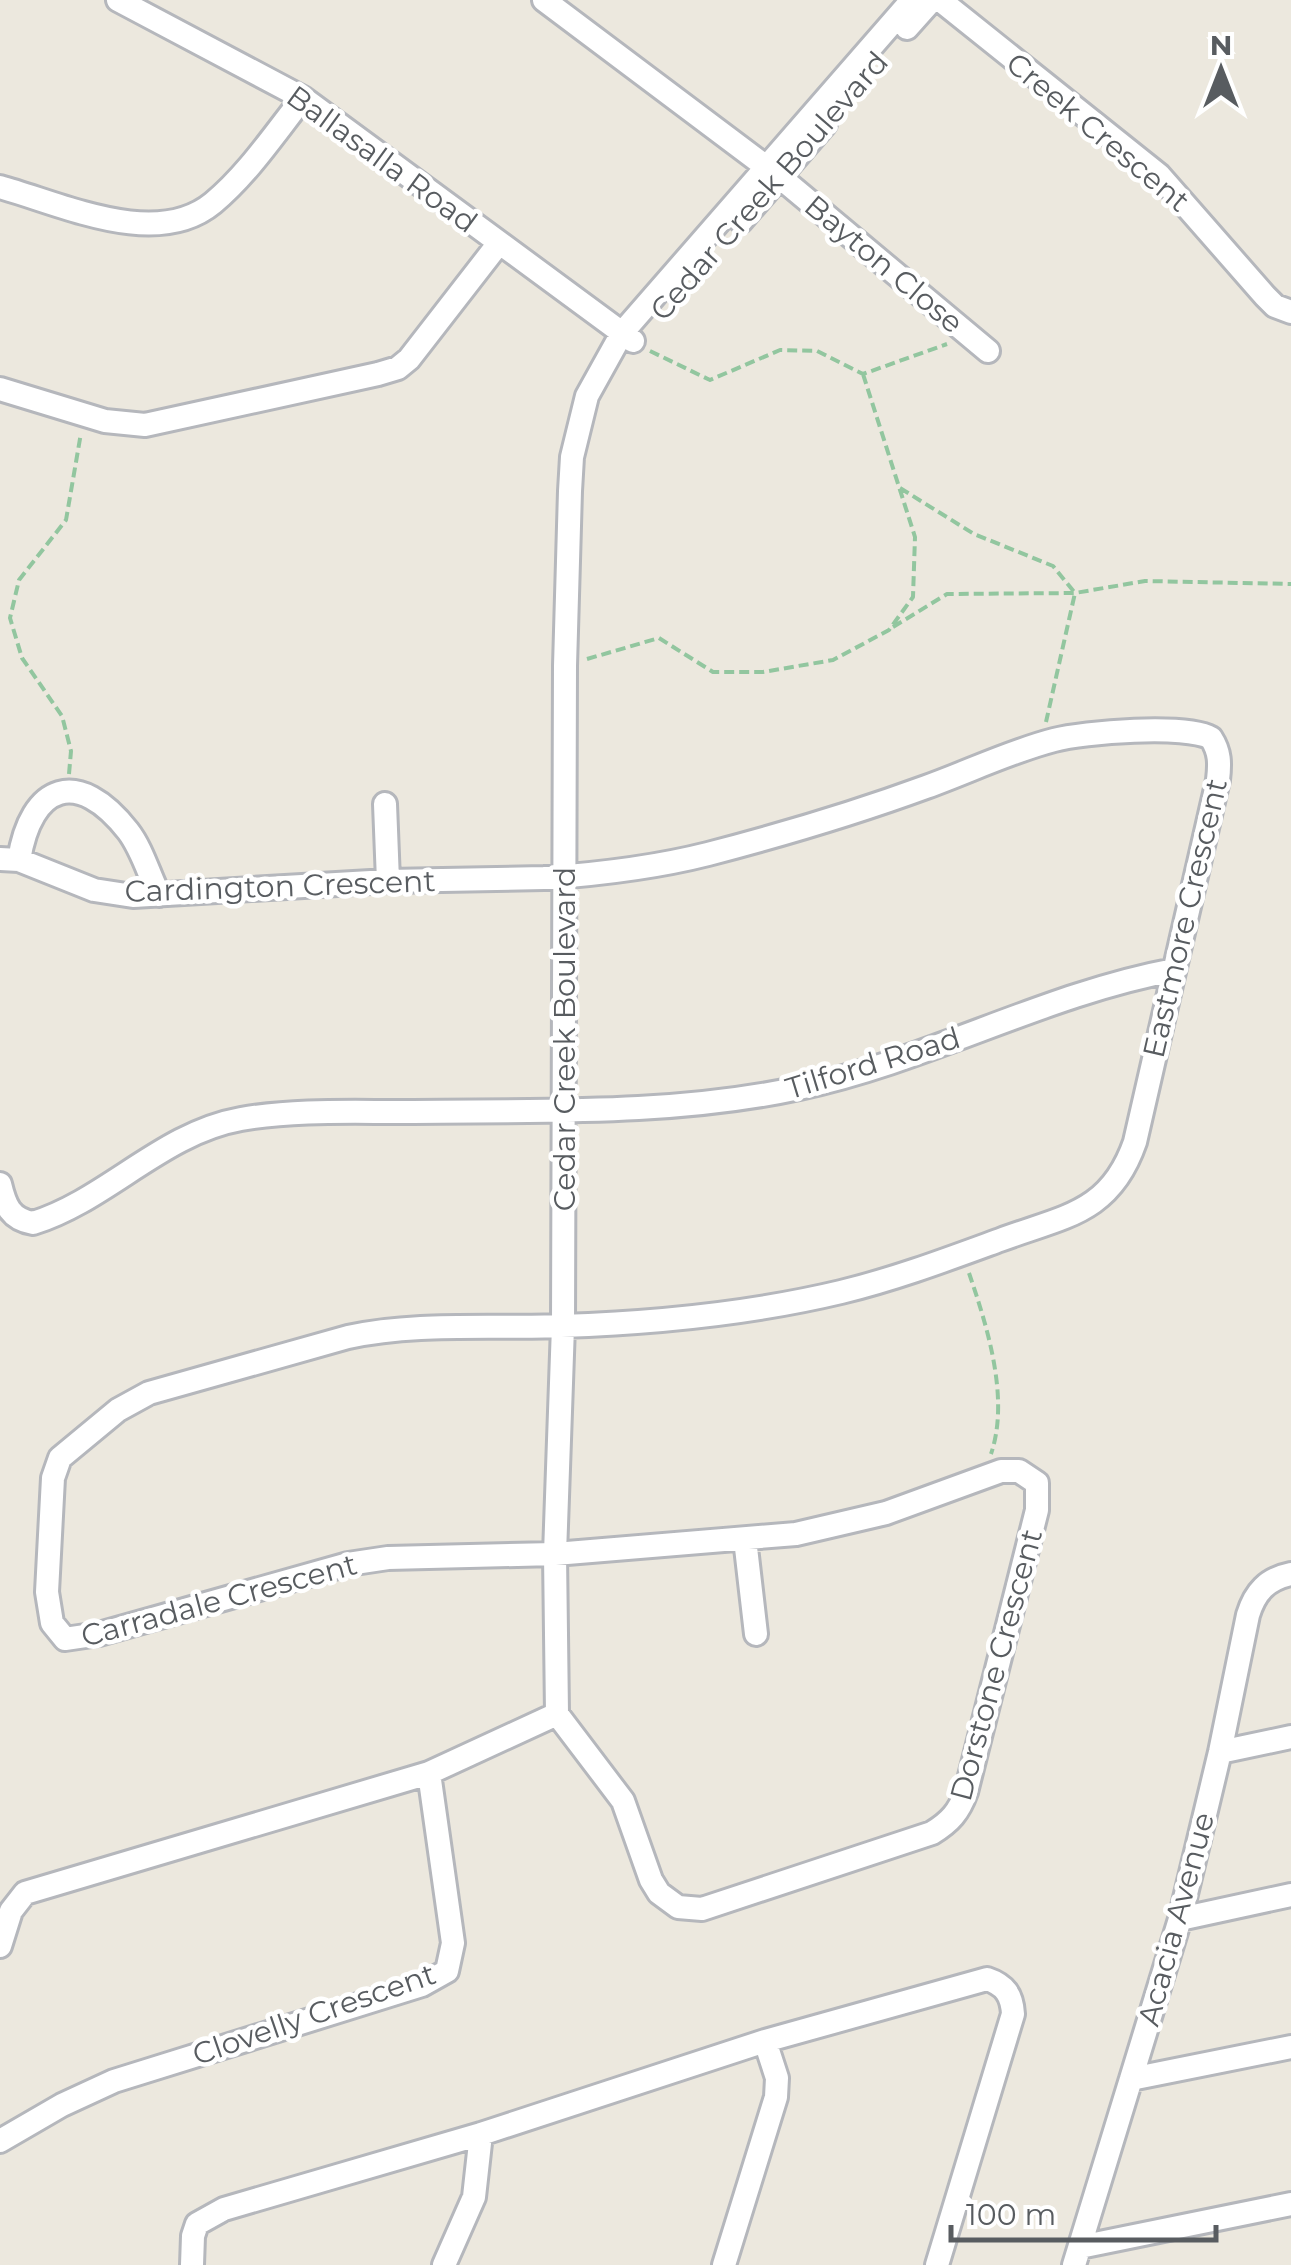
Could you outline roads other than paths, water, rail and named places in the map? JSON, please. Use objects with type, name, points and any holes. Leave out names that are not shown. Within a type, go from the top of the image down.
[{"type":"street","name":"Ballasalla Road","points":[[118,0],[303,98],[627,337]]},
{"type":"street","name":"Bayton Close","points":[[544,0],[774,173],[979,343]]},
{"type":"street","name":"Cedar Creek Boulevard","points":[[774,173],[912,0]]},
{"type":"street","name":"Cedar Creek Boulevard","points":[[557,1714],[555,1554],[563,1326],[565,666],[570,490],[578,424],[601,368],[932,0]]},
{"type":"street","name":"Creek Crescent","points":[[940,0],[1158,176],[1265,296],[1291,312]]},
{"type":"street","points":[[0,186],[110,218],[145,225],[172,223],[212,204],[303,98]]},
{"type":"street","points":[[0,389],[126,425],[156,423],[358,380],[398,368],[428,337],[499,243]]},
{"type":"street","name":"Eastmore Crescent","points":[[563,1326],[780,1305],[863,1286],[962,1254],[1100,1200],[1128,1160],[1134,1142],[1218,780],[1218,748],[1211,738],[1184,729],[1078,737],[1041,744],[919,790],[712,853],[633,871],[566,876]]},
{"type":"street","points":[[10,860],[36,808],[54,794],[68,791],[92,800],[130,834],[159,895]]},
{"type":"street","points":[[384,804],[388,881]]},
{"type":"street","name":"Cardington Crescent","points":[[10,860],[94,890],[133,896],[388,881],[566,876]]},
{"type":"street","name":"Tilford Road","points":[[562,1109],[723,1102],[801,1088],[877,1067],[1102,988],[1174,970]]},
{"type":"street","points":[[0,1184],[13,1216],[32,1223],[62,1210],[188,1135],[238,1120],[293,1113],[562,1109]]},
{"type":"street","name":"Carradale Crescent","points":[[555,1554],[388,1558],[348,1564],[84,1638],[60,1636],[49,1612],[55,1468],[71,1448],[130,1402],[172,1386],[374,1331],[563,1326]]},
{"type":"street","name":"Dorstone Crescent","points":[[555,1554],[746,1539],[838,1526],[1010,1471],[1034,1478],[1038,1488],[1037,1510],[966,1792],[956,1814],[932,1833],[702,1909],[678,1907],[651,1880],[623,1801],[557,1714]]},
{"type":"street","points":[[746,1539],[756,1634]]},
{"type":"street","name":"Acacia Avenue","points":[[1077,2256],[1180,1919],[1248,1615],[1253,1600],[1283,1576]]},
{"type":"street","points":[[0,1946],[11,1912],[25,1893],[429,1773],[557,1714]]},
{"type":"street","points":[[1220,1752],[1291,1737]]},
{"type":"street","name":"Clovelly Crescent","points":[[0,2141],[114,2081],[422,1984],[448,1971],[453,1943],[429,1773]]},
{"type":"street","points":[[1180,1919],[1291,1895]]},
{"type":"street","points":[[192,2265],[193,2231],[206,2216],[481,2134],[766,2040],[979,1979],[998,1982],[1008,1993],[1013,2014],[937,2265]]},
{"type":"street","points":[[724,2265],[776,2097],[777,2078],[766,2040]]},
{"type":"street","points":[[1131,2079],[1291,2047]]},
{"type":"street","points":[[0,2116],[26,2124]]},
{"type":"street","points":[[444,2265],[474,2197],[481,2134]]},
{"type":"street","points":[[1077,2256],[1291,2204]]}]
